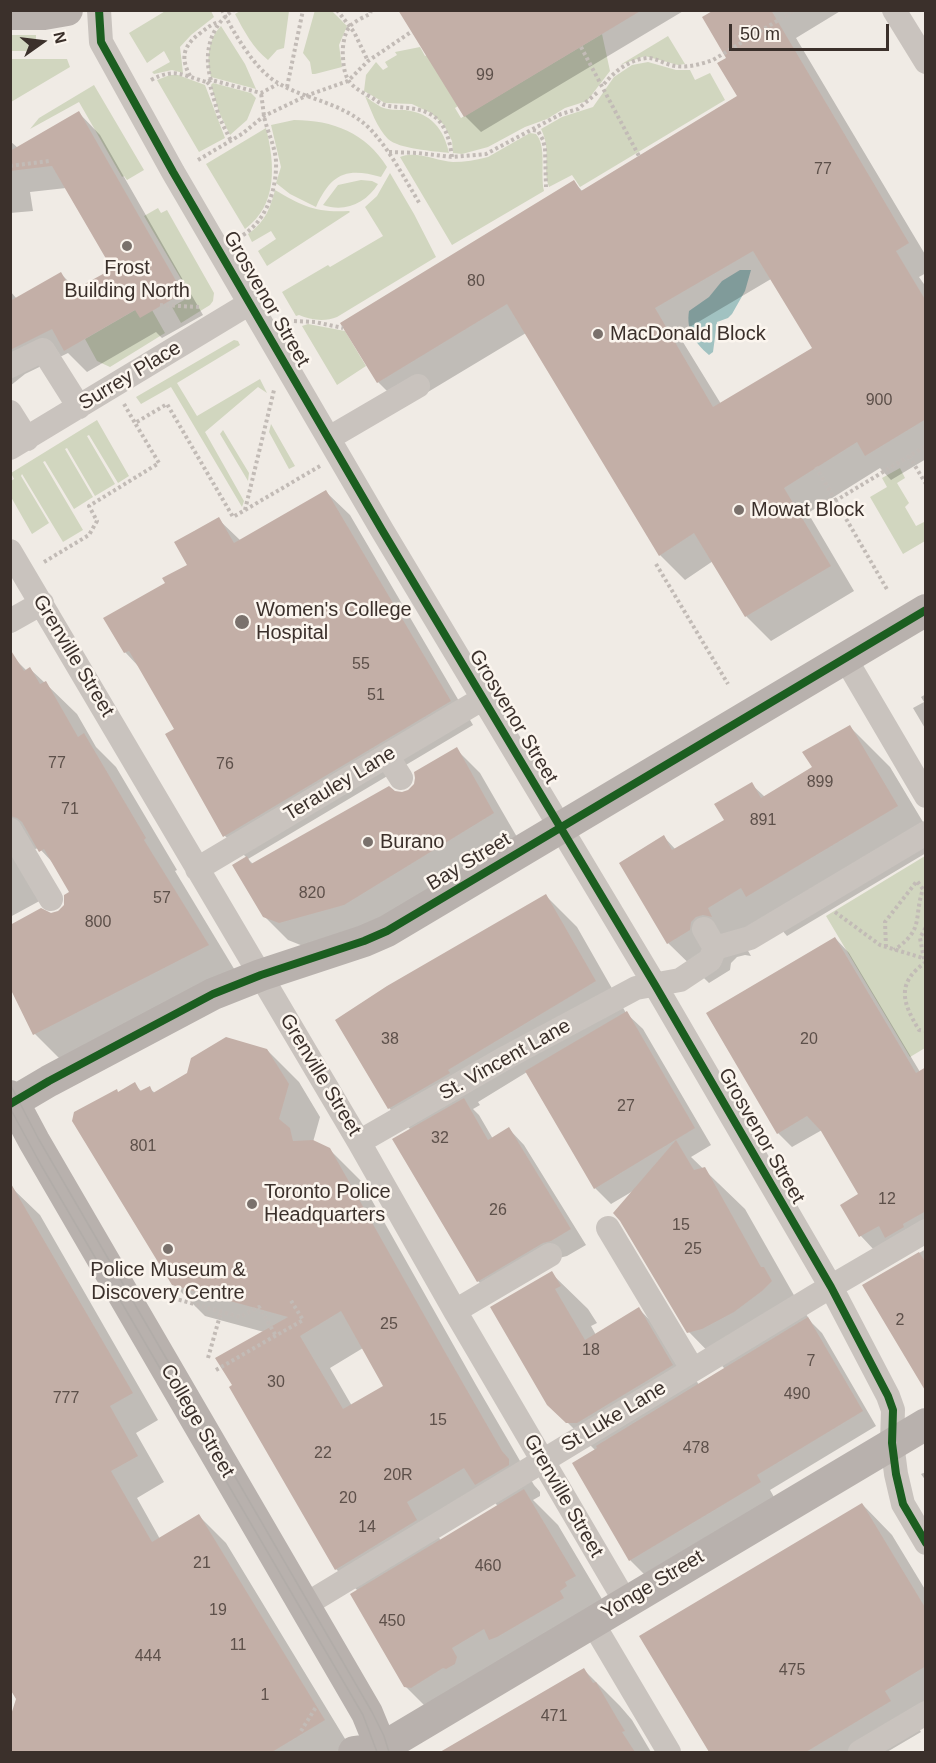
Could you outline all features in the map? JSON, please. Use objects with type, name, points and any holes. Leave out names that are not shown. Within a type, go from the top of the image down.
[{"type":"main road","points":[[10,14],[44,14],[67,10]]},
{"type":"main road","name":"Bay Street","points":[[12,1101],[213,994],[261,975],[324,956],[387,931],[917,615]]},
{"type":"main road","name":"College Street","points":[[12,1101],[367,1713],[373,1751]]},
{"type":"main road","name":"Yonge Street","points":[[373,1751],[926,1424]]},
{"type":"street","name":"Grosvenor Street","points":[[99,10],[101,42],[173,172],[482,699],[655,985],[831,1287],[888,1396],[893,1410],[892,1443],[903,1504],[926,1544]]},
{"type":"street","points":[[894,10],[926,62]]},
{"type":"street","name":"Surrey Place","points":[[19,443],[250,303]]},
{"type":"street","points":[[10,366],[43,350],[78,407]]},
{"type":"street","points":[[329,438],[418,386]]},
{"type":"street","points":[[10,412],[19,443]]},
{"type":"street","name":"Grenville Street","points":[[10,551],[360,1142],[455,1311],[625,1601]]},
{"type":"street","points":[[10,621],[42,603]]},
{"type":"street","points":[[845,658],[926,796]]},
{"type":"street","name":"Terauley Lane","points":[[197,869],[482,699]]},
{"type":"street","points":[[387,756],[401,778]]},
{"type":"street","points":[[10,830],[51,899]]},
{"type":"street","points":[[818,898],[926,833]]},
{"type":"street","name":"St. Vincent Lane","points":[[360,1142],[507,1057],[636,988],[680,980],[710,960],[710,938],[750,938],[818,898]]},
{"type":"street","points":[[608,1228],[693,1370]]},
{"type":"street","name":"St Luke Lane","points":[[305,1605],[926,1231]]},
{"type":"street","points":[[455,1311],[550,1255]]},
{"type":"street","points":[[592,1622],[669,1752]]},
{"type":"street","points":[[860,1752],[926,1713]]},
{"type":"path","points":[[222,10],[254,60],[278,84],[339,107],[364,123],[388,152],[420,204]]},
{"type":"path","points":[[231,141],[219,117],[209,81],[206,56],[220,22],[234,10]]},
{"type":"path","points":[[287,87],[303,10]]},
{"type":"path","points":[[337,10],[350,26],[368,61]]},
{"type":"path","points":[[371,10],[370,14],[350,26],[342,52],[348,81],[358,91],[386,106],[409,107],[431,114],[443,127],[450,142],[452,158]]},
{"type":"path","points":[[604,84],[616,71],[633,62],[649,58],[675,66],[699,65],[712,60],[795,10]]},
{"type":"path","points":[[190,77],[183,61],[184,51],[193,38],[211,24],[220,22]]},
{"type":"path","points":[[198,160],[231,141],[264,116],[308,95],[348,81],[368,61],[411,32]]},
{"type":"path","points":[[580,47],[639,156]]},
{"type":"path","points":[[151,80],[162,74],[176,72],[261,93],[278,84]]},
{"type":"path","points":[[388,152],[418,153],[452,158],[486,154],[561,114],[578,109],[598,92]]},
{"type":"path","points":[[243,235],[261,218],[272,192],[276,161],[264,116],[261,93]]},
{"type":"path","points":[[532,130],[538,131],[543,140],[546,187]]},
{"type":"path","points":[[10,166],[49,160]]},
{"type":"path","points":[[160,306],[202,307]]},
{"type":"path","points":[[294,321],[315,322],[343,328]]},
{"type":"path","points":[[245,511],[274,390]]},
{"type":"path","points":[[44,562],[89,535],[97,521],[89,506],[159,463],[122,401]]},
{"type":"path","points":[[135,423],[167,404],[233,518],[320,466]]},
{"type":"path","points":[[835,501],[926,446]]},
{"type":"path","points":[[909,456],[926,484]]},
{"type":"path","points":[[816,467],[888,591]]},
{"type":"path","points":[[656,564],[728,684]]},
{"type":"path","points":[[886,947],[885,922],[917,881],[923,889],[918,920],[909,940],[894,950]]},
{"type":"path","points":[[818,898],[872,939],[886,947],[925,960]]},
{"type":"path","points":[[925,960],[920,938],[926,927]]},
{"type":"path","points":[[925,960],[909,976],[905,986],[910,1015],[919,1030],[926,1031]]},
{"type":"path","points":[[173,1298],[240,1317],[259,1307],[276,1336]]},
{"type":"path","points":[[216,1370],[303,1320],[290,1299]]},
{"type":"path","points":[[208,1358],[221,1312]]},
{"type":"path","points":[[301,1731],[318,1704]]},
{"type":"green space","points":[[167,10],[211,11],[214,17],[180,47],[183,73],[172,70],[154,74],[152,72],[170,62],[164,51],[147,63],[129,33]]},
{"type":"green space","points":[[315,10],[332,11],[347,26],[339,45],[342,67],[312,74],[310,62],[303,53]]},
{"type":"green space","points":[[240,11],[289,11],[284,48],[277,50],[268,60],[253,45],[242,27],[235,14]]},
{"type":"green space","points":[[221,26],[245,64],[256,89],[211,77],[209,50],[213,37]]},
{"type":"green space","points":[[602,34],[610,71],[587,101],[565,108],[488,147],[462,154],[453,153],[452,141],[444,125],[431,113],[412,104],[385,103],[364,91],[366,75],[376,62],[383,70],[388,67],[385,62],[397,55],[395,52],[420,47],[458,106],[455,108],[461,118]]},
{"type":"green space","points":[[11,35],[36,35],[36,44],[29,51],[11,51]]},
{"type":"green space","points":[[668,36],[685,64],[678,65],[645,56],[620,65]]},
{"type":"green space","points":[[11,59],[67,59],[70,67],[11,102]]},
{"type":"green space","points":[[648,62],[676,70],[690,70],[695,80],[710,73],[725,100],[580,187],[572,175],[549,187],[546,173],[547,152],[541,129],[562,117],[593,107],[614,77],[632,65]]},
{"type":"green space","points":[[170,75],[178,75],[205,85],[225,138],[199,152],[157,80]]},
{"type":"green space","points":[[213,83],[251,93],[256,98],[247,120],[230,135],[219,112],[211,85]]},
{"type":"green space","points":[[94,85],[144,170],[127,180],[124,176],[122,177],[79,102],[30,129],[39,118]]},
{"type":"green space","points":[[365,96],[384,108],[414,112],[429,119],[440,130],[449,153],[408,147],[388,139],[377,124]]},
{"type":"green space","points":[[294,120],[335,126],[359,137],[379,155],[387,167],[381,177],[358,173],[341,176],[328,187],[316,207],[290,194],[276,183],[281,167],[271,125]]},
{"type":"green space","points":[[266,128],[272,169],[269,196],[256,219],[245,229],[206,164]]},
{"type":"green space","points":[[530,133],[536,134],[541,146],[544,191],[452,245],[400,157],[419,155],[453,162],[475,160],[488,157]]},
{"type":"green space","points":[[390,173],[436,257],[337,317],[323,320],[296,316],[282,292],[383,236],[365,207],[377,196]]},
{"type":"green space","points":[[361,180],[378,184],[361,201],[339,208],[323,205],[338,185]]},
{"type":"green space","points":[[275,190],[310,207],[327,211],[350,212],[267,266],[258,251],[276,239],[271,231],[252,242],[248,234],[266,215]]},
{"type":"green space","points":[[158,208],[161,213],[167,210],[214,293],[210,305],[181,323],[172,307],[191,296],[144,216]]},
{"type":"green space","points":[[135,310],[152,310],[165,333],[110,367],[97,361],[85,339]]},
{"type":"green space","points":[[308,324],[345,331],[366,366],[337,385],[302,326]]},
{"type":"green space","points":[[234,340],[240,345],[177,383],[197,416],[260,379],[267,393],[258,387],[205,432],[244,501],[242,507],[171,387],[141,404],[136,397]]},
{"type":"green space","points":[[97,420],[129,476],[118,483],[89,435],[87,436],[115,484],[95,496],[67,448],[65,449],[93,497],[74,509],[45,461],[43,462],[83,530],[63,542],[22,474],[21,476],[49,523],[32,534],[11,497],[11,481],[14,479],[11,473]]},
{"type":"green space","points":[[271,424],[295,466],[289,469],[269,432]]},
{"type":"green space","points":[[223,430],[249,473],[248,481],[220,434]]},
{"type":"green space","points":[[900,468],[905,478],[897,483],[909,503],[905,507],[916,526],[926,521],[925,541],[903,554],[870,497],[887,487],[882,478]]},
{"type":"green space","points":[[925,856],[925,1048],[910,1057],[826,916]]},
{"type":"water","points":[[740,270],[751,270],[745,291],[732,314],[717,322],[713,352],[709,355],[692,335],[688,318],[689,311],[709,297],[722,281]]},
{"type":"building","points":[[398,10],[642,10],[464,117]]},
{"type":"building","points":[[714,10],[771,10],[909,243],[896,251],[926,301],[926,419],[865,456],[857,442],[784,488],[831,566],[745,617],[694,533],[659,556],[507,304],[377,383],[340,323],[574,180],[581,191],[737,96],[717,63],[726,58],[702,17]],"holes":[[[753,251],[812,348],[713,407],[655,308]]]},
{"type":"building","name":"Frost Building North","points":[[79,111],[183,293],[140,318],[135,310],[64,351],[52,329],[10,350],[10,301],[61,272],[72,291],[112,269],[52,166],[10,171],[10,151]]},
{"type":"building","points":[[326,490],[451,701],[223,837],[165,734],[174,729],[129,651],[124,653],[103,618],[165,583],[162,578],[187,565],[174,542],[219,517],[234,543]]},
{"type":"building","points":[[10,649],[24,671],[30,667],[40,684],[46,681],[78,737],[84,733],[146,838],[144,840],[209,945],[33,1035],[10,988],[10,925],[41,908],[51,913],[58,911],[64,905],[64,895],[69,892],[44,849],[39,852],[22,822],[10,816]]},
{"type":"building","points":[[850,725],[898,806],[746,897],[741,888],[708,908],[712,917],[703,915],[696,917],[691,922],[690,930],[667,944],[619,863],[664,835],[672,850],[724,820],[714,804],[752,782],[761,798],[812,767],[802,752]]},
{"type":"building","name":"Burano","points":[[457,747],[494,813],[344,905],[279,923],[263,917],[232,865],[247,856],[251,864],[389,786],[395,791],[408,790],[414,784],[414,772]]},
{"type":"building","points":[[546,894],[596,981],[448,1070],[450,1073],[388,1109],[335,1020],[387,986]]},
{"type":"building","points":[[835,937],[916,1073],[926,1067],[926,1211],[885,1238],[879,1226],[859,1237],[840,1205],[858,1194],[821,1131],[807,1116],[777,1134],[706,1013]]},
{"type":"building","points":[[627,1011],[695,1128],[594,1189],[525,1071]]},
{"type":"building","points":[[226,1037],[267,1049],[289,1084],[279,1119],[290,1128],[293,1141],[313,1140],[330,1148],[445,1352],[502,1451],[509,1459],[509,1465],[475,1485],[464,1468],[407,1502],[417,1520],[335,1570],[229,1387],[232,1385],[215,1358],[288,1317],[172,1285],[72,1121],[74,1112],[135,1082],[140,1091],[150,1086],[153,1093],[187,1073],[191,1058]],"holes":[[[341,1311],[383,1386],[343,1409],[300,1336]]]},
{"type":"building","points":[[464,1098],[488,1140],[509,1127],[571,1229],[477,1282],[392,1139]]},
{"type":"building","points":[[676,1140],[694,1170],[705,1167],[761,1267],[764,1267],[772,1281],[734,1312],[702,1329],[687,1333],[613,1213]]},
{"type":"building","points":[[10,1182],[133,1393],[110,1406],[138,1456],[111,1471],[152,1542],[199,1514],[325,1720],[272,1752],[10,1752],[10,1718],[16,1699],[10,1689]]},
{"type":"building","points":[[919,1252],[926,1263],[926,1392],[862,1285]]},
{"type":"building","points":[[552,1271],[561,1286],[555,1289],[585,1340],[639,1307],[673,1365],[577,1423],[566,1423],[547,1405],[490,1307]]},
{"type":"building","points":[[808,1317],[863,1411],[757,1475],[761,1482],[629,1561],[572,1463],[597,1448],[596,1446]]},
{"type":"building","points":[[524,1489],[576,1576],[565,1582],[567,1586],[560,1591],[564,1598],[497,1637],[489,1640],[484,1629],[452,1648],[457,1657],[455,1664],[446,1669],[443,1668],[411,1688],[404,1687],[350,1594]]},
{"type":"building","points":[[862,1503],[926,1609],[926,1666],[885,1691],[891,1701],[806,1752],[709,1752],[639,1636]]},
{"type":"building","points":[[584,1668],[593,1683],[596,1682],[635,1752],[440,1752]]},
{"type":"tram line","points":[[10,1084],[38,1138],[372,1712],[389,1752]]},
{"type":"tram line","points":[[10,1108],[41,1165],[363,1715],[377,1752]]},
{"type":"cycle path","points":[[99,10],[101,42],[173,172],[382,530],[655,985],[831,1287],[888,1396],[893,1410],[892,1443],[903,1504],[926,1543]]},
{"type":"cycle path","points":[[10,1104],[213,994],[387,931],[926,610]]},
{"type":"place","name":"Frost Building North","points":[[127,246]]},
{"type":"place","name":"MacDonald Block","points":[[598,334]]},
{"type":"place","name":"Mowat Block","points":[[739,510]]},
{"type":"place","name":"Women's College Hospital","points":[[242,622]]},
{"type":"place","name":"Burano","points":[[368,842]]},
{"type":"place","name":"Toronto Police Headquarters","points":[[252,1204]]},
{"type":"place","name":"Police Museum & Discovery Centre","points":[[168,1249]]}]
